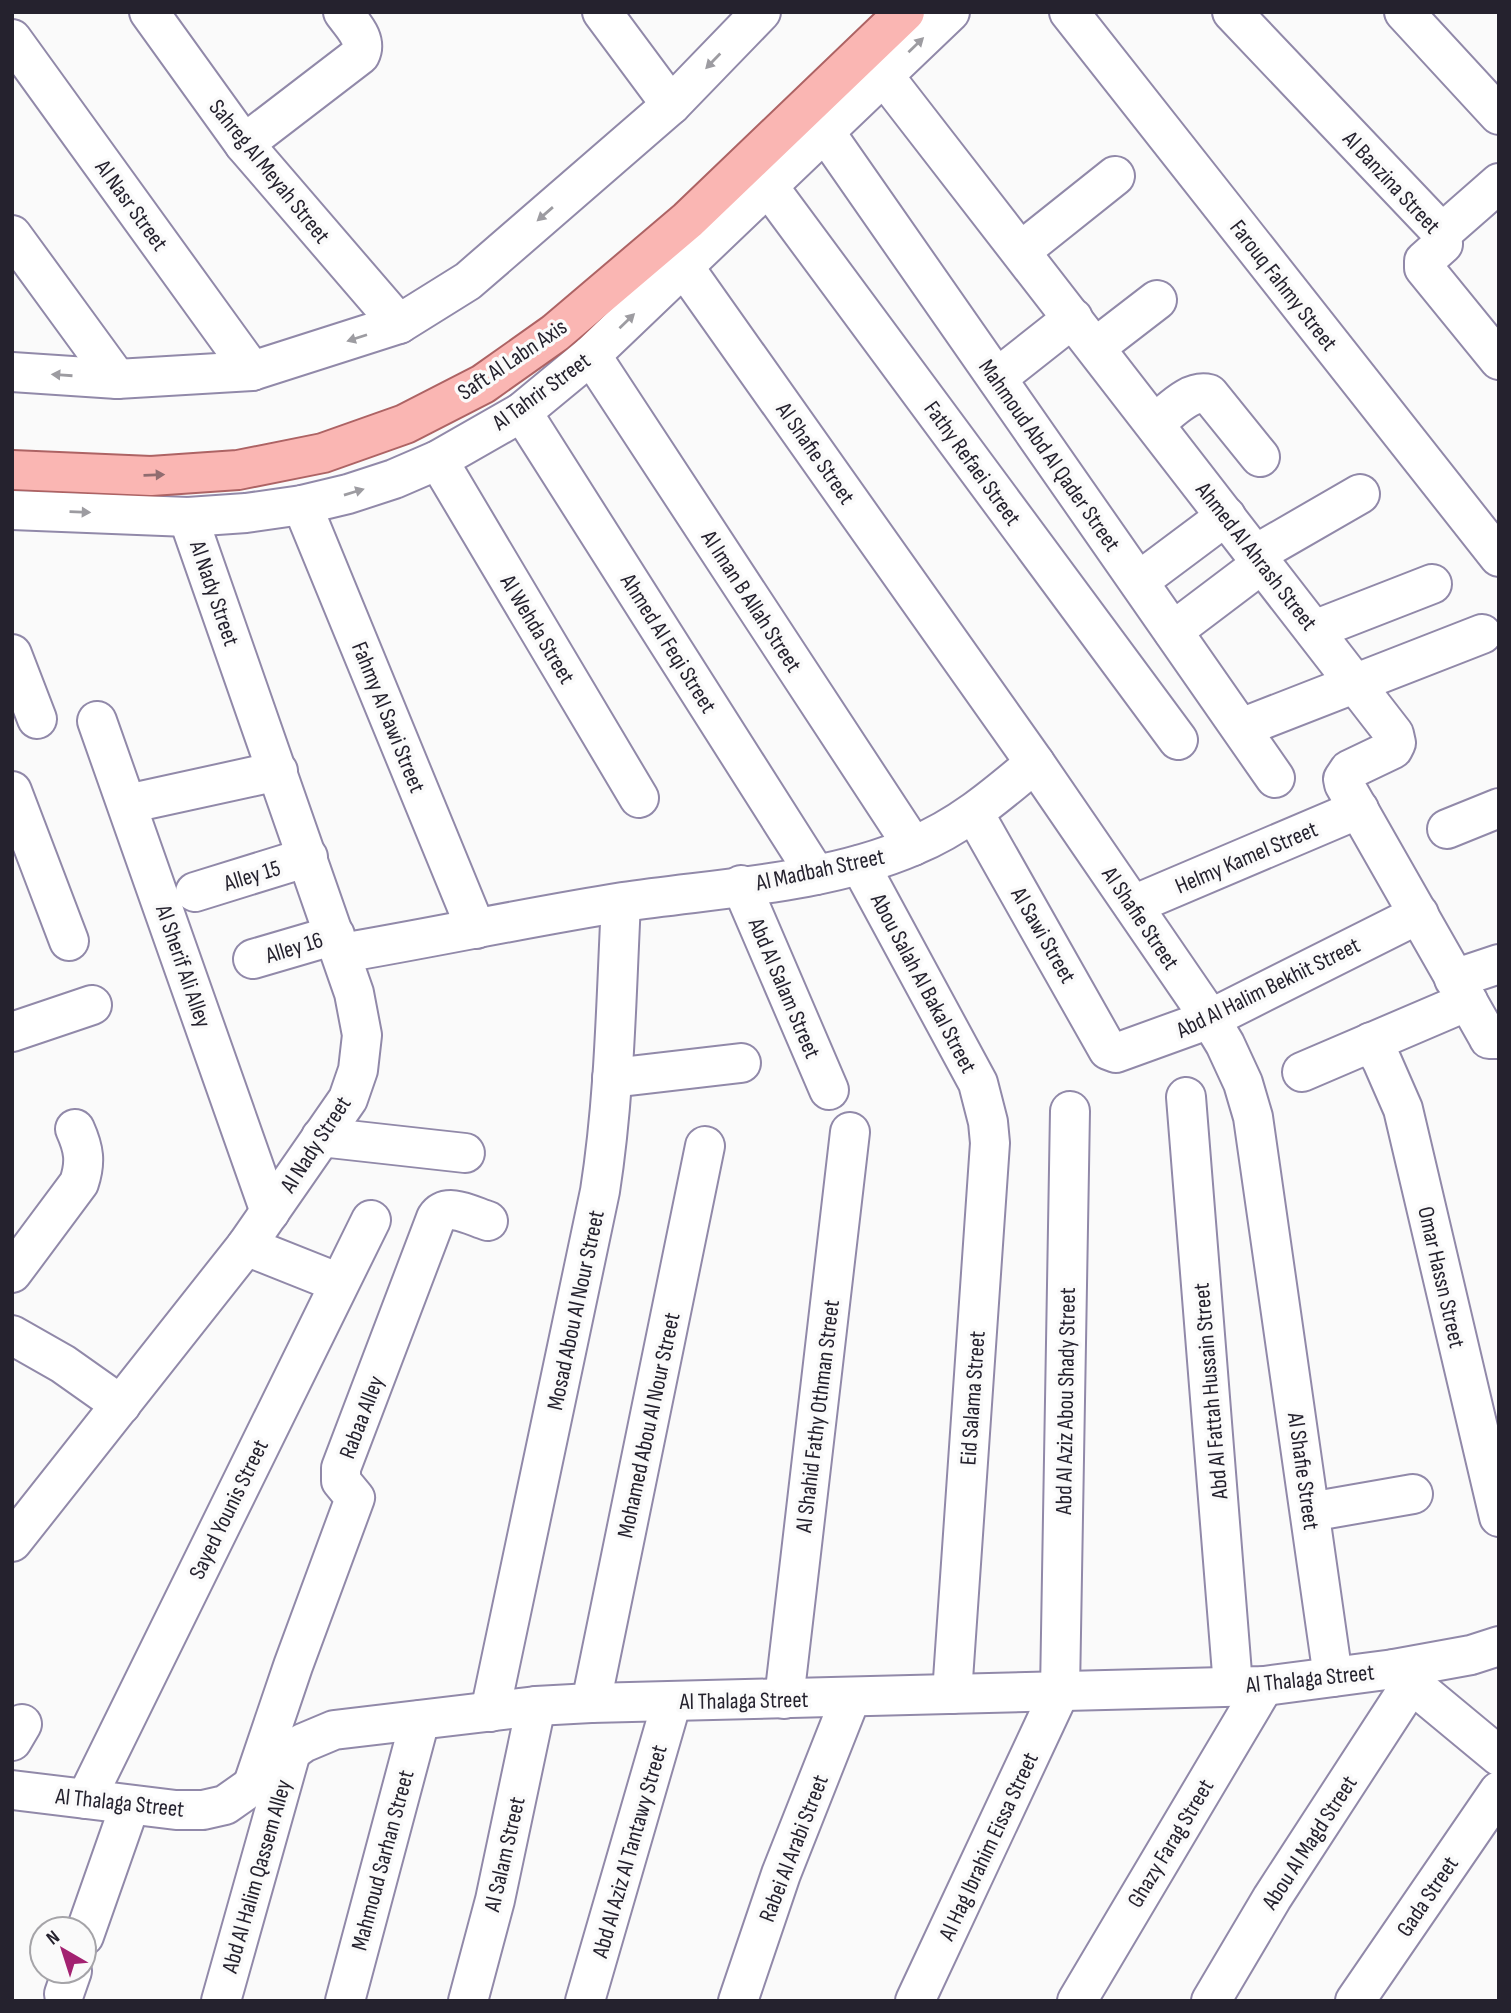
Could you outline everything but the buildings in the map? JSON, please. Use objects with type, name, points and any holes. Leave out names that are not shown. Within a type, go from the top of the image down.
[{"type":"main road","name":"Saft Al Labn Axis","points":[[12,444],[145,449],[229,447],[313,432],[393,406],[469,367],[538,318],[674,203],[875,12]]},
{"type":"main road","name":"Saft Al Labn Axis","points":[[12,470],[150,476],[238,470],[323,453],[416,418],[483,384],[555,333],[688,220],[905,12]]},
{"type":"street","name":"Sahreg Al Meyah Street","points":[[149,12],[244,144],[399,324]]},
{"type":"street","points":[[244,144],[360,55],[363,49],[360,35],[343,12]]},
{"type":"street","points":[[602,12],[671,105]]},
{"type":"street","points":[[12,372],[117,379],[252,371],[399,324],[468,281],[671,105],[761,12]]},
{"type":"street","name":"Al Tahrir Street","points":[[12,510],[188,517],[246,513],[302,505],[348,494],[394,479],[438,460],[522,412],[591,355],[950,12]]},
{"type":"street","name":"Farouq Fahmy Street","points":[[1069,12],[1499,557]]},
{"type":"street","name":"Al Banzina Street","points":[[1232,12],[1442,233],[1443,244],[1424,261],[1424,268],[1499,360]]},
{"type":"street","points":[[1404,12],[1499,115]]},
{"type":"street","name":"Al Nasr Street","points":[[12,39],[252,371]]},
{"type":"street","name":"Ahmed Al Ahrash Street","points":[[884,76],[1394,734],[1396,743],[1388,753],[1349,770],[1345,774],[1344,784],[1489,1039],[1499,1039]]},
{"type":"street","name":"Mahmoud Abd Al Qader Street","points":[[825,132],[1275,778]]},
{"type":"street","points":[[1021,251],[1115,176]]},
{"type":"street","points":[[1442,233],[1499,183]]},
{"type":"street","name":"Fathy Refaei Street","points":[[768,186],[1178,740]]},
{"type":"street","points":[[12,235],[117,379]]},
{"type":"street","name":"Al Shafie Street","points":[[684,267],[1133,905],[1210,1019],[1243,1083],[1253,1118],[1333,1677]]},
{"type":"street","points":[[997,378],[1084,333],[1157,300]]},
{"type":"street","name":"Al Iman B Allah Street","points":[[591,355],[913,846]]},
{"type":"street","points":[[1155,424],[1192,394],[1209,394],[1260,457]]},
{"type":"street","name":"Ahmed Al Feqi Street","points":[[522,412],[816,875]]},
{"type":"street","name":"Al Wehda Street","points":[[438,460],[639,798]]},
{"type":"street","points":[[1173,631],[1259,559],[1360,494]]},
{"type":"street","name":"Fahmy Al Sawi Street","points":[[302,505],[476,929]]},
{"type":"street","points":[[1139,581],[1226,516]]},
{"type":"street","name":"Al Nady Street","points":[[12,1542],[246,1246],[348,1099],[358,1070],[362,1035],[354,993],[339,944],[188,517]]},
{"type":"street","points":[[1314,630],[1432,584]]},
{"type":"street","points":[[1241,728],[1482,634]]},
{"type":"street","points":[[12,653],[37,719]]},
{"type":"street","name":"Al Sherif Ali Alley","points":[[97,720],[270,1212]]},
{"type":"street","name":"Al Madbah Street","points":[[476,929],[621,903],[816,875],[860,865],[913,846],[974,813],[1035,763]]},
{"type":"street","points":[[127,804],[278,771]]},
{"type":"street","points":[[12,791],[69,941]]},
{"type":"street","points":[[1447,829],[1499,808]]},
{"type":"street","name":"Helmy Kamel Street","points":[[1133,905],[1359,809]]},
{"type":"street","name":"Al Sawi Street","points":[[974,813],[1108,1050],[1116,1054]]},
{"type":"street","name":"Alley 15","points":[[195,892],[308,858]]},
{"type":"street","name":"Abou Salah Al Bakal Street","points":[[860,865],[978,1083],[985,1102]]},
{"type":"street","name":"Abd Al Salam Street","points":[[740,886],[829,1090]]},
{"type":"street","name":"Mosad Abou Al Nour Street","points":[[490,1712],[600,1191],[608,1139],[621,903]]},
{"type":"street","name":"Abd Al Halim Bekhit Street","points":[[1116,1054],[1210,1019],[1419,914]]},
{"type":"street","name":"Alley 16","points":[[253,959],[339,944],[476,929]]},
{"type":"street","points":[[1302,1072],[1371,1042],[1461,990],[1499,964]]},
{"type":"street","points":[[12,1032],[92,1005]]},
{"type":"street","name":"Omar Hassn Street","points":[[1371,1042],[1403,1109],[1499,1517]]},
{"type":"street","points":[[612,1078],[741,1063]]},
{"type":"street","name":"Abd Al Fattah Hussain Street","points":[[1186,1097],[1249,1686]]},
{"type":"street","name":"Eid Salama Street","points":[[952,1694],[990,1143],[985,1102]]},
{"type":"street","name":"Abd Al Aziz Abou Shady Street","points":[[1060,1691],[1070,1111]]},
{"type":"street","points":[[12,1273],[79,1183],[84,1167],[83,1148],[75,1129]]},
{"type":"street","name":"Al Shahid Fathy Othman Street","points":[[783,1699],[850,1132]]},
{"type":"street","points":[[321,1137],[465,1153]]},
{"type":"street","name":"Mohamed Abou Al Nour Street","points":[[591,1703],[705,1146]]},
{"type":"street","name":"Rabaa Alley","points":[[252,1786],[355,1498],[341,1481],[341,1468],[436,1219],[442,1211],[449,1209],[488,1221]]},
{"type":"street","name":"Sayed Younis Street","points":[[86,1800],[371,1220]]},
{"type":"street","points":[[246,1246],[339,1283]]},
{"type":"street","points":[[12,1335],[63,1364],[121,1405]]},
{"type":"street","points":[[1310,1512],[1413,1494]]},
{"type":"street","name":"Al Thalaga Street","points":[[12,1790],[176,1810],[203,1810],[225,1805],[303,1743],[334,1730],[536,1706],[1249,1686],[1333,1677],[1403,1677],[1489,1659]]},
{"type":"street","points":[[1403,1677],[1499,1756]]},
{"type":"street","name":"Abou Al Magd Street","points":[[1211,2001],[1403,1677]]},
{"type":"street","name":"Ghazy Farag Street","points":[[1077,2001],[1249,1686]]},
{"type":"street","name":"Al Hag Ibrahim Eissa Street","points":[[915,2001],[1060,1691]]},
{"type":"street","name":"Rabei Al Arabi Street","points":[[738,2001],[781,1874],[851,1697]]},
{"type":"street","name":"Abd Al Aziz Al Tantawy Street","points":[[585,2001],[672,1702]]},
{"type":"street","name":"Al Salam Street","points":[[468,2001],[495,1900],[536,1706]]},
{"type":"street","name":"Mahmoud Sarhan Street","points":[[345,2001],[419,1720]]},
{"type":"street","name":"Abd Al Halim Qassem Alley","points":[[221,2001],[291,1752]]},
{"type":"street","name":"Gada Street","points":[[1355,2001],[1499,1791]]},
{"type":"street","points":[[91,1915],[130,1805]]}]
